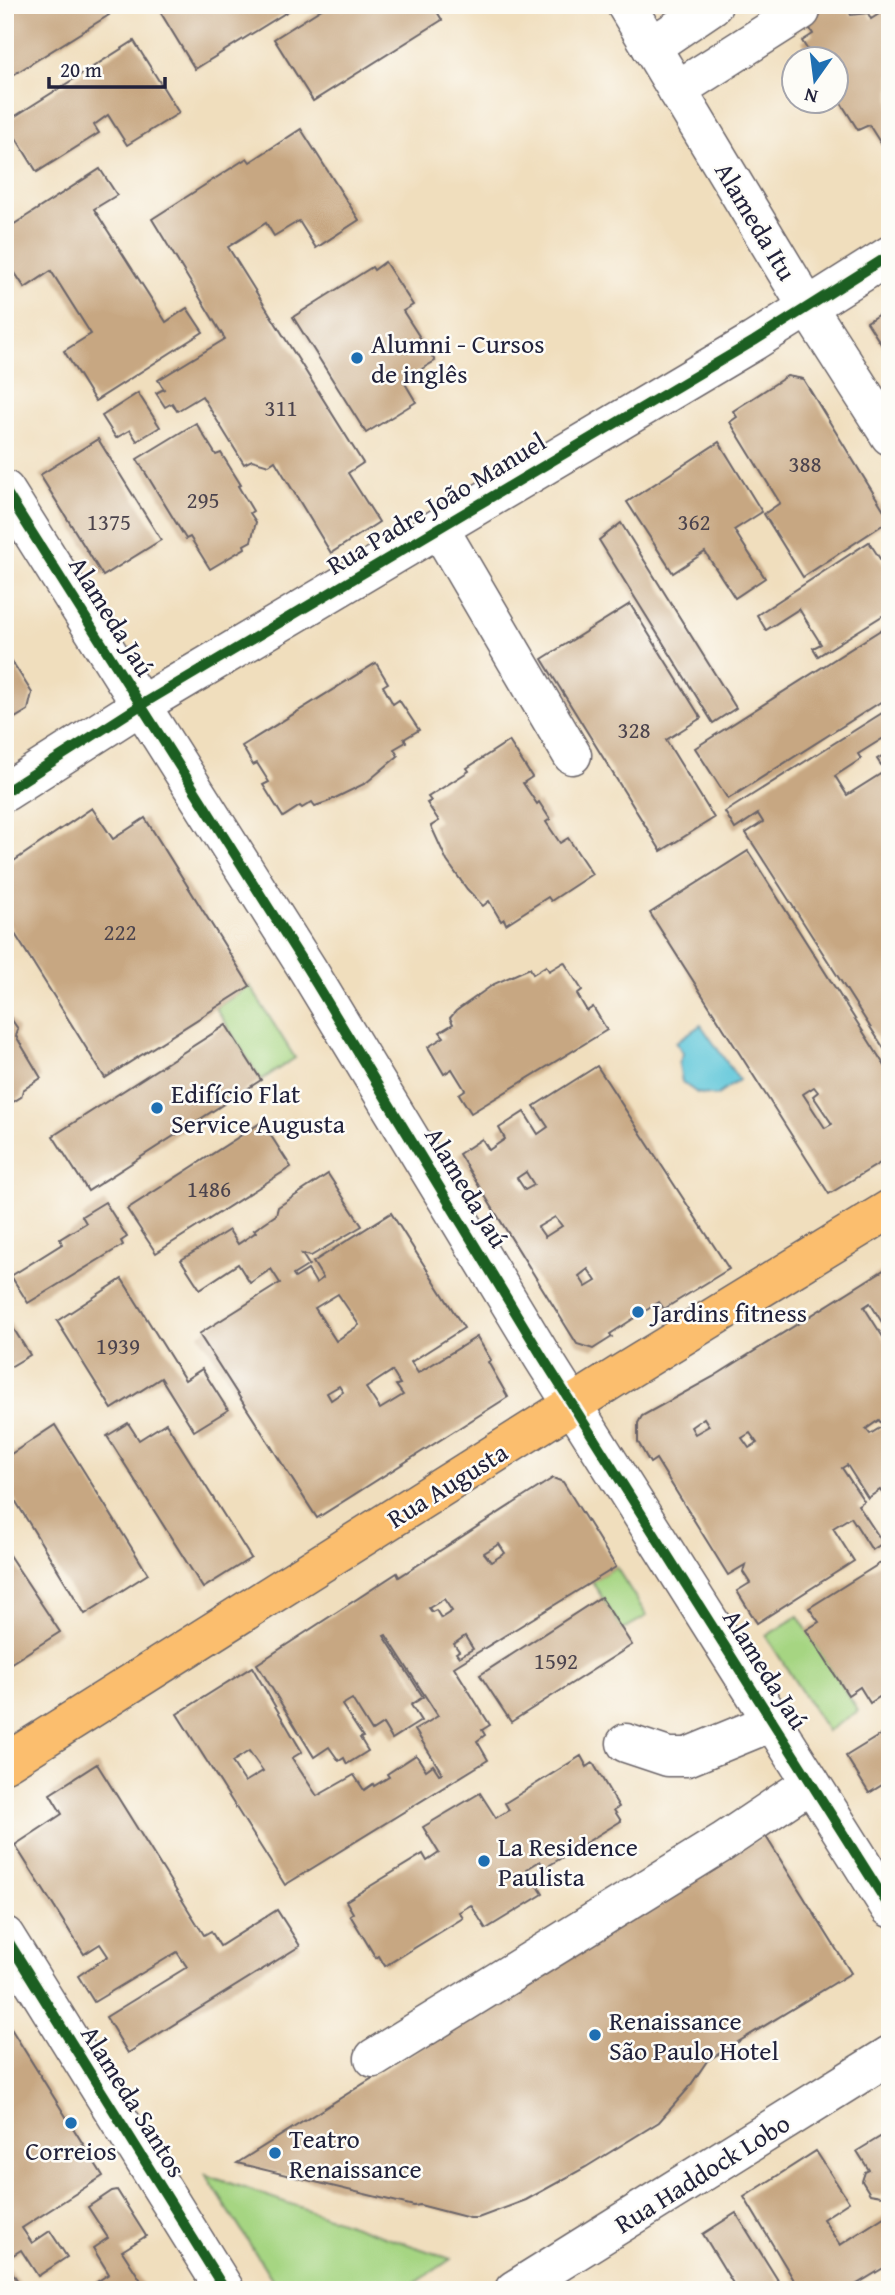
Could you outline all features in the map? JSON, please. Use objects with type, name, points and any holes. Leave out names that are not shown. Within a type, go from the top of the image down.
[{"type":"main road","name":"Rua Augusta","points":[[5,1763],[890,1209]]},
{"type":"street","name":"Alameda Itu","points":[[626,5],[807,306],[890,436]]},
{"type":"street","points":[[651,47],[702,9]]},
{"type":"street","points":[[677,90],[801,10]]},
{"type":"street","name":"Rua Padre João Manuel","points":[[5,792],[141,705],[754,341],[890,255]]},
{"type":"street","name":"Alameda Jaú","points":[[5,490],[308,970],[574,1405],[890,1908]]},
{"type":"street","points":[[439,528],[572,755]]},
{"type":"street","points":[[626,1743],[668,1757],[687,1757],[772,1722]]},
{"type":"street","points":[[374,2058],[723,1842],[811,1783]]},
{"type":"street","name":"Alameda Santos","points":[[5,1936],[225,2290]]},
{"type":"street","name":"Rua Haddock Lobo","points":[[514,2290],[890,2055]]},
{"type":"green space","points":[[250,986],[295,1058],[261,1080],[216,1008]]},
{"type":"green space","points":[[616,1567],[647,1616],[622,1630],[592,1581]]},
{"type":"green space","points":[[798,1616],[858,1711],[827,1731],[766,1636]]},
{"type":"green space","points":[[206,2175],[451,2259],[405,2290],[279,2290]]},
{"type":"water","points":[[701,1025],[739,1080],[716,1096],[697,1093],[682,1082],[679,1064],[683,1053],[676,1042]]},
{"type":"building","points":[[5,5],[102,5],[109,15],[5,80]]},
{"type":"building","points":[[156,5],[298,5],[195,69]]},
{"type":"building","points":[[328,5],[433,5],[442,20],[313,101],[274,39]]},
{"type":"building","points":[[797,5],[845,5],[851,15],[868,13],[871,19],[890,7],[890,143],[883,147],[869,125],[858,130],[849,116],[850,46],[805,46],[802,41],[813,34]]},
{"type":"building","points":[[134,41],[179,113],[127,145],[108,115],[94,125],[99,133],[37,172],[6,122]]},
{"type":"building","points":[[301,129],[359,220],[316,248],[299,221],[274,236],[266,223],[228,247],[363,463],[348,473],[379,522],[331,553],[275,461],[269,465],[252,460],[244,464],[202,396],[177,411],[172,403],[165,407],[156,393],[164,389],[158,380],[225,339],[152,219],[247,158],[250,162]]},
{"type":"building","points":[[100,169],[117,195],[94,209],[166,322],[187,308],[203,332],[95,401],[64,351],[91,334],[51,271],[25,288],[5,258],[5,230]]},
{"type":"building","points":[[385,262],[413,305],[403,311],[435,361],[403,380],[416,402],[366,433],[293,317],[372,267],[374,270]]},
{"type":"building","points":[[890,307],[890,358],[867,322]]},
{"type":"building","points":[[787,376],[803,379],[890,520],[803,577],[764,514],[780,503],[730,422],[737,417],[733,411]]},
{"type":"building","points":[[138,393],[160,427],[137,441],[130,430],[116,438],[102,416]]},
{"type":"building","points":[[196,423],[216,455],[221,453],[241,485],[238,486],[253,511],[250,513],[256,522],[251,541],[244,545],[245,548],[210,569],[190,537],[186,539],[137,459]]},
{"type":"building","points":[[98,439],[161,540],[103,576],[40,475]]},
{"type":"building","points":[[719,442],[762,512],[734,530],[765,578],[735,598],[705,552],[673,573],[627,502]]},
{"type":"building","points":[[621,523],[736,708],[713,723],[599,540]]},
{"type":"building","points":[[869,542],[890,574],[890,611],[818,656],[813,648],[821,644],[799,609],[766,630],[757,615]]},
{"type":"building","points":[[630,604],[701,718],[666,740],[714,818],[661,851],[542,659]]},
{"type":"building","points":[[890,624],[890,696],[728,799],[695,748]]},
{"type":"building","points":[[5,650],[32,693],[28,710],[5,724]]},
{"type":"building","points":[[376,663],[388,683],[383,686],[393,704],[399,700],[419,730],[394,749],[398,756],[366,783],[327,802],[315,806],[312,802],[302,808],[300,806],[283,817],[263,785],[269,782],[257,763],[253,765],[242,746]]},
{"type":"building","points":[[890,708],[890,734],[858,754],[861,759],[835,776],[847,795],[890,768],[890,1058],[746,833],[763,822],[758,814],[735,829],[725,812]]},
{"type":"building","points":[[509,741],[532,777],[523,783],[550,819],[546,822],[560,843],[568,838],[592,874],[551,901],[548,897],[506,924],[504,919],[501,921],[489,901],[483,906],[467,889],[447,861],[431,826],[439,821],[427,803],[431,801],[428,797]]},
{"type":"building","points":[[890,751],[890,766],[886,761],[881,765],[877,759]]},
{"type":"building","points":[[92,808],[113,839],[145,818],[250,986],[105,1078],[5,918],[5,867]]},
{"type":"building","points":[[748,851],[890,1074],[890,1157],[829,1194],[650,913]],"holes":[[[814,1087],[818,1092],[813,1096],[832,1124],[825,1128],[803,1094]]]},
{"type":"building","points":[[564,962],[582,990],[577,994],[587,1011],[593,1007],[607,1030],[471,1113],[459,1094],[465,1090],[452,1069],[444,1074],[428,1047],[444,1037],[440,1032],[453,1024],[450,1018],[456,1011],[494,984],[530,968],[533,974],[546,966],[549,971]]},
{"type":"building","points":[[5,1010],[18,1029],[16,1036],[41,1078],[23,1090],[21,1097],[5,1107]]},
{"type":"building","name":"Edifício Flat Service Augusta","points":[[226,1025],[261,1080],[88,1191],[53,1136]]},
{"type":"building","points":[[597,1066],[729,1269],[664,1309],[659,1302],[610,1334],[612,1337],[593,1349],[577,1344],[459,1154],[482,1139],[489,1150],[505,1139],[499,1128],[524,1112],[538,1134],[548,1127],[534,1106]],"holes":[[[526,1172],[534,1185],[525,1190],[517,1178]],[[555,1217],[562,1226],[545,1237],[538,1227]],[[588,1269],[596,1281],[586,1287],[579,1276]]]},
{"type":"building","points":[[262,1122],[291,1167],[156,1253],[127,1209]]},
{"type":"building","points":[[328,1174],[362,1226],[311,1256],[302,1254],[309,1265],[293,1275],[295,1278],[308,1270],[316,1283],[323,1278],[313,1262],[391,1213],[464,1328],[411,1362],[418,1373],[477,1337],[508,1397],[317,1518],[199,1334],[280,1283],[271,1269],[250,1283],[238,1264],[200,1289],[181,1260],[229,1230],[238,1244],[276,1215],[278,1207]],"holes":[[[338,1294],[359,1325],[336,1341],[315,1308]],[[392,1371],[400,1384],[396,1385],[403,1395],[380,1409],[366,1388]],[[339,1386],[343,1392],[331,1400],[327,1393]]]},
{"type":"building","points":[[105,1202],[127,1237],[121,1241],[123,1245],[28,1303],[11,1276],[62,1244],[60,1239],[86,1223],[82,1216]]},
{"type":"building","points":[[890,1266],[890,1340],[870,1303],[864,1307],[890,1348],[890,1505],[880,1490],[868,1498],[847,1465],[842,1468],[864,1501],[858,1505],[883,1543],[872,1550],[851,1517],[833,1528],[854,1561],[757,1623],[737,1591],[750,1583],[743,1572],[745,1565],[728,1575],[656,1459],[650,1463],[638,1442],[638,1423],[642,1416],[713,1377]],"holes":[[[704,1418],[709,1426],[695,1434],[691,1427]],[[879,1420],[883,1426],[870,1434],[866,1429]],[[750,1433],[757,1443],[749,1448],[742,1438]]]},
{"type":"building","points":[[122,1279],[185,1380],[202,1369],[228,1410],[194,1431],[161,1378],[112,1409],[57,1321]]},
{"type":"building","points":[[5,1315],[30,1355],[5,1370]]},
{"type":"building","points":[[128,1423],[139,1440],[166,1423],[251,1558],[203,1588],[107,1436]]},
{"type":"building","points":[[55,1425],[148,1574],[85,1614],[5,1484],[5,1458]]},
{"type":"building","points":[[553,1478],[563,1482],[616,1567],[454,1667],[490,1725],[482,1730],[485,1735],[477,1741],[488,1760],[285,1885],[177,1714],[252,1667],[302,1752],[292,1758],[317,1796],[354,1775],[364,1790],[373,1784],[374,1786],[416,1755],[426,1770],[433,1765],[439,1774],[442,1773],[415,1730],[438,1716],[386,1635],[384,1636],[423,1697],[411,1705],[421,1721],[392,1739],[383,1724],[372,1731],[352,1699],[342,1705],[363,1737],[360,1738],[368,1751],[347,1764],[344,1758],[339,1761],[329,1747],[314,1757],[257,1664],[397,1573],[399,1577]],"holes":[[[499,1544],[505,1553],[491,1562],[484,1553]],[[444,1599],[452,1611],[441,1618],[436,1610],[432,1612],[429,1608]],[[465,1636],[473,1649],[459,1657],[456,1653],[459,1651],[454,1644]],[[249,1751],[263,1771],[245,1782],[232,1762]]]},
{"type":"building","points":[[5,1549],[60,1632],[5,1667]]},
{"type":"building","points":[[890,1557],[890,1690],[870,1703],[860,1687],[848,1695],[806,1630],[819,1622],[809,1608]]},
{"type":"building","points":[[601,1597],[632,1645],[511,1722],[480,1675]]},
{"type":"building","points":[[890,1729],[890,1780],[869,1793],[846,1756]]},
{"type":"building","name":"La Residence Paulista","points":[[581,1756],[587,1767],[593,1763],[619,1807],[614,1810],[621,1821],[545,1868],[540,1861],[527,1869],[543,1894],[486,1929],[471,1905],[459,1912],[463,1918],[385,1966],[379,1956],[376,1958],[350,1915],[353,1913],[346,1901],[423,1854],[427,1861],[439,1853],[423,1827],[480,1793],[496,1818],[509,1810],[505,1803]]},
{"type":"building","points":[[97,1764],[204,1935],[211,1931],[220,1946],[277,1910],[300,1946],[128,2053],[106,2017],[187,1967],[177,1952],[94,2002],[78,1976],[108,1956],[100,1944],[84,1954],[15,1845],[62,1814],[50,1794]]},
{"type":"building","name":"Renaissance São Paulo Hotel","points":[[765,1835],[851,1973],[707,2061],[688,2089],[659,2122],[526,2200],[478,2218],[414,2206],[237,2163],[658,1899]]},
{"type":"building","points":[[5,2019],[103,2176],[22,2228],[32,2243],[50,2231],[67,2257],[38,2276],[21,2250],[5,2260]]},
{"type":"building","points":[[890,2131],[890,2191],[881,2196],[870,2194],[862,2181],[865,2172],[869,2170],[857,2151]]},
{"type":"building","points":[[816,2151],[849,2202],[823,2219],[840,2245],[890,2213],[890,2264],[847,2290],[800,2290],[744,2197]]},
{"type":"building","points":[[117,2190],[146,2236],[122,2251],[147,2290],[91,2290],[89,2287],[109,2274],[93,2248],[108,2238],[88,2207]]},
{"type":"building","points":[[736,2213],[784,2290],[737,2290],[703,2234]]},
{"type":"building","points":[[5,2261],[23,2289],[5,2290]]},
{"type":"cycle path","points":[[5,792],[141,705],[754,341],[890,255]]},
{"type":"cycle path","points":[[5,490],[308,970],[543,1358],[890,1908]]},
{"type":"cycle path","points":[[5,1936],[225,2290]]},
{"type":"place","name":"Alumni - Cursos de inglês","points":[[357,358]]},
{"type":"place","name":"Edifício Flat Service Augusta","points":[[157,1108]]},
{"type":"place","name":"Jardins fitness","points":[[638,1312]]},
{"type":"place","name":"La Residence Paulista","points":[[484,1861]]},
{"type":"place","name":"Renaissance São Paulo Hotel","points":[[595,2035]]},
{"type":"place","name":"Correios","points":[[71,2123]]},
{"type":"place","name":"Teatro Renaissance","points":[[275,2153]]}]
